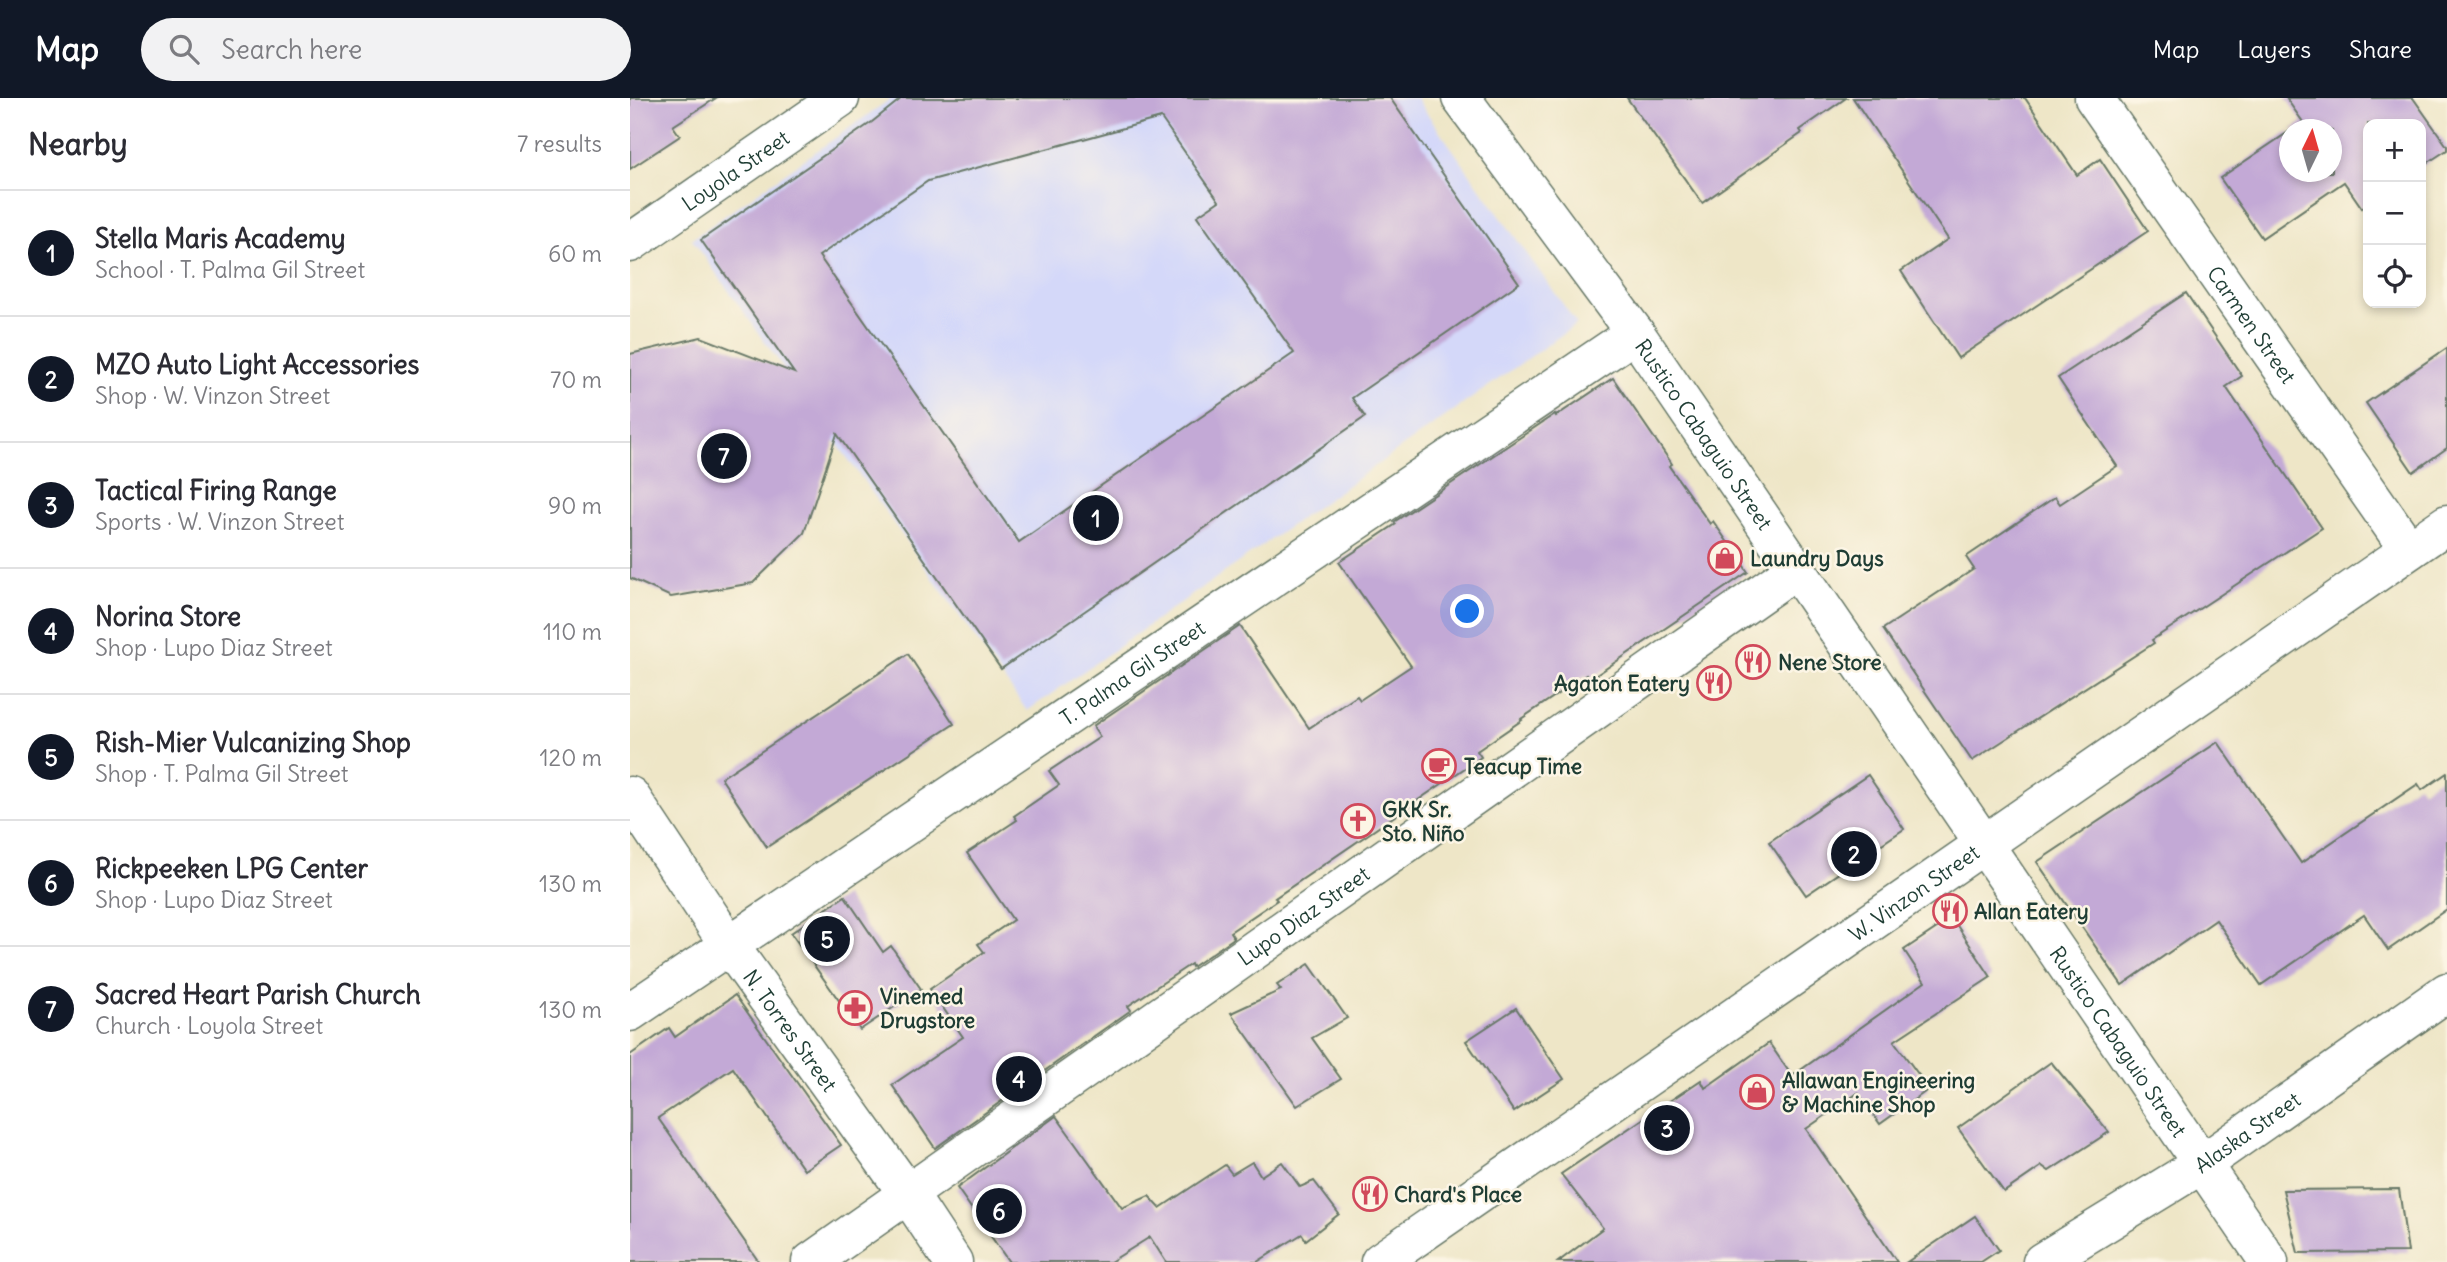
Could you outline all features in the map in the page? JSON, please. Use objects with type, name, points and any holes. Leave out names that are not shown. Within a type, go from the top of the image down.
[{"type":"street","name":"Loyola Street","points":[[630,243],[840,98]]},
{"type":"street","name":"Rustico Cabaguio Street","points":[[1461,98],[1635,333],[2269,1262]]},
{"type":"street","name":"Carmen Street","points":[[2094,98],[2409,550]]},
{"type":"street","name":"T. Palma Gil Street","points":[[630,1012],[1635,333]]},
{"type":"street","name":"W. Vinzon Street","points":[[1380,1262],[2447,524]]},
{"type":"street","name":"Lupo Diaz Street","points":[[811,1262],[1796,569]]},
{"type":"street","name":"N. Torres Street","points":[[630,796],[729,945],[908,1194],[953,1262]]},
{"type":"street","name":"Alaska Street","points":[[2042,1262],[2202,1164],[2447,992]]},
{"type":"shaded area","points":[[892,98],[1416,98],[1577,324],[1027,711],[692,239]]},
{"type":"building","points":[[630,98],[716,98],[673,126],[680,136],[630,169]]},
{"type":"building","points":[[902,98],[1390,98],[1519,283],[1352,398],[1365,417],[1001,669],[837,434],[804,533],[753,583],[671,597],[630,578],[630,354],[701,337],[794,373],[701,240],[872,122]],"holes":[[[1161,118],[1219,201],[1197,216],[1294,353],[1019,542],[819,256],[928,181]]]},
{"type":"building","points":[[1627,98],[1846,98],[1800,130],[1802,133],[1702,203]]},
{"type":"building","points":[[1853,98],[2025,98],[2077,175],[2100,159],[2148,231],[1958,358],[1901,271],[1948,239]]},
{"type":"building","points":[[2286,98],[2413,98],[2447,146],[2447,150],[2426,164],[2426,119],[2363,119],[2363,207],[2344,182],[2262,238],[2220,178],[2279,138],[2279,182],[2342,182],[2342,119],[2301,119]]},
{"type":"building","points":[[2186,293],[2242,376],[2226,387],[2322,528],[2152,640],[2154,643],[1972,761],[1883,629],[1974,569],[1966,557],[2055,497],[2060,504],[2117,466],[2058,378]]},
{"type":"building","points":[[2447,348],[2447,448],[2413,472],[2366,403]]},
{"type":"building","points":[[1613,378],[1672,464],[1669,466],[1710,524],[1713,521],[1748,572],[1589,680],[1586,675],[1521,719],[1477,751],[1481,757],[1275,898],[1277,900],[1230,932],[1234,938],[1128,1006],[1131,1010],[935,1148],[892,1085],[963,1037],[930,989],[984,952],[978,944],[1013,920],[967,853],[1017,820],[1014,816],[1059,785],[1049,771],[1100,737],[1093,726],[1240,626],[1309,728],[1357,696],[1360,700],[1411,666],[1339,562],[1396,524],[1394,522]]},
{"type":"building","points":[[908,654],[954,724],[767,847],[721,778]]},
{"type":"building","points":[[2218,742],[2301,863],[2418,784],[2422,790],[2447,773],[2447,909],[2388,950],[2364,915],[2261,985],[2216,920],[2122,985],[2037,862]]},
{"type":"building","points":[[1868,775],[1904,829],[1806,895],[1769,842]]},
{"type":"building","points":[[845,896],[883,952],[891,946],[921,989],[860,1030],[791,933]]},
{"type":"building","points":[[1952,918],[1991,977],[1894,1041],[1929,1089],[1880,1124],[1858,1093],[1806,1129],[1897,1262],[1558,1262],[1603,1228],[1561,1174],[1701,1080],[1705,1088],[1769,1043],[1792,1076],[1925,982],[1904,950]]},
{"type":"building","points":[[1309,964],[1347,1018],[1312,1038],[1341,1079],[1297,1106],[1231,1013],[1281,990],[1277,985]]},
{"type":"building","points":[[735,995],[841,1145],[804,1170],[733,1068],[658,1118],[759,1262],[630,1262],[630,1055],[669,1028],[675,1037]]},
{"type":"building","points":[[1516,1008],[1564,1079],[1514,1112],[1466,1041]]},
{"type":"building","points":[[2051,1062],[2109,1132],[2049,1171],[2042,1166],[2004,1192],[1958,1128]]},
{"type":"building","points":[[1056,1116],[1122,1208],[1149,1196],[1160,1208],[1225,1165],[1232,1174],[1252,1162],[1261,1176],[1282,1162],[1300,1187],[1314,1181],[1339,1214],[1306,1240],[1302,1234],[1257,1262],[1166,1262],[1150,1237],[1110,1262],[1009,1262],[957,1188]]},
{"type":"building","points":[[2399,1189],[2408,1252],[2298,1253],[2283,1190]]},
{"type":"building","points":[[1975,1216],[1999,1250],[1981,1262],[1907,1262]]},
{"type":"place","name":"Sacred Heart Parish Church","points":[[724,456]]},
{"type":"place","name":"Stella Maris Academy","points":[[1096,518]]},
{"type":"place","name":"Laundry Days","points":[[1725,558]]},
{"type":"place","name":"Nene Store","points":[[1753,662]]},
{"type":"place","name":"Agaton Eatery","points":[[1714,683]]},
{"type":"place","name":"Teacup Time","points":[[1439,766]]},
{"type":"place","name":"GKK Sr. Sto. Niño","points":[[1358,821]]},
{"type":"place","name":"MZO Auto Light Accessories","points":[[1854,854]]},
{"type":"place","name":"Allan Eatery","points":[[1950,911]]},
{"type":"place","name":"Rish-Mier Vulcanizing Shop","points":[[827,939]]},
{"type":"place","name":"Vinemed Drugstore","points":[[855,1008]]},
{"type":"place","name":"Norina Store","points":[[1019,1079]]},
{"type":"place","name":"Allawan Engineering & Machine Shop","points":[[1757,1092]]},
{"type":"place","name":"Tactical Firing Range","points":[[1667,1128]]},
{"type":"place","name":"Chard's Place","points":[[1370,1194]]},
{"type":"place","name":"Rickpeeken LPG Center","points":[[999,1211]]}]
